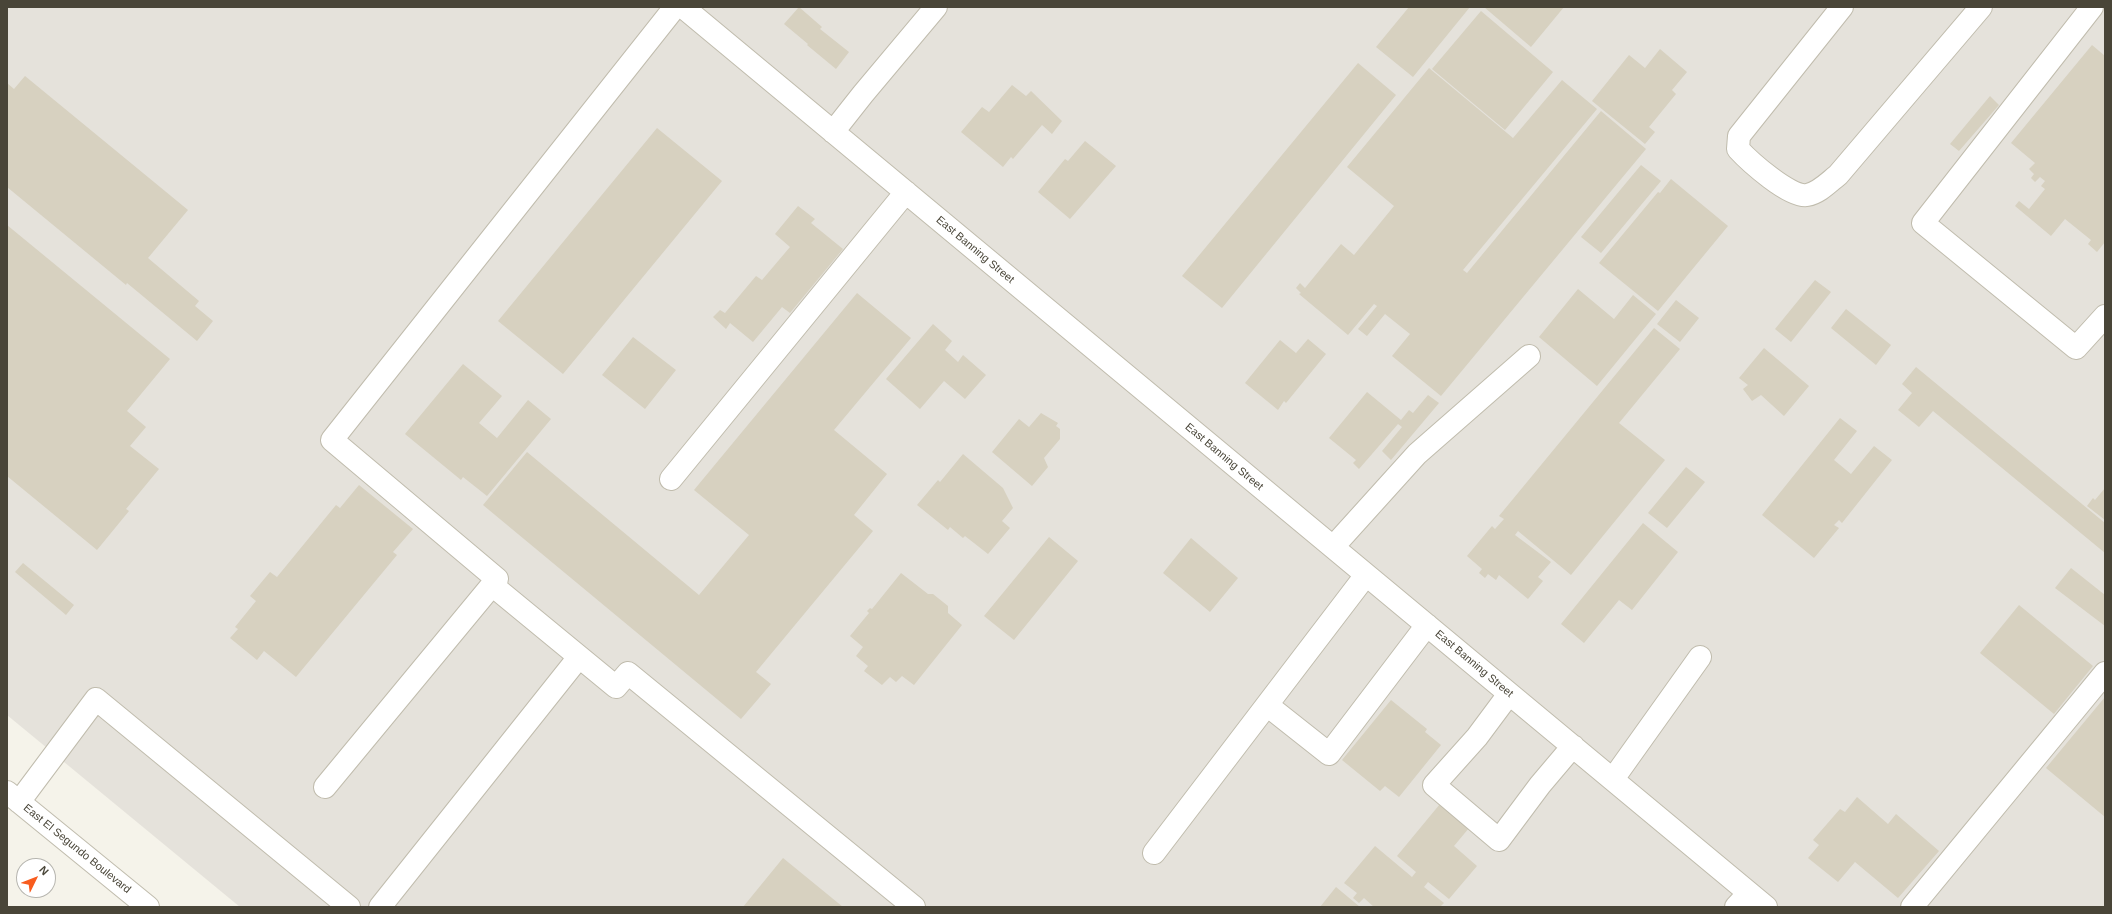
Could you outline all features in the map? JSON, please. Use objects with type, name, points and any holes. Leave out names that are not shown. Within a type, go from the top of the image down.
[{"type":"street","points":[[325,787],[497,578],[332,440],[675,7]]},
{"type":"street","name":"East Banning Street","points":[[683,7],[1613,779],[1742,900],[1766,907]]},
{"type":"street","points":[[833,132],[936,7]]},
{"type":"street","points":[[1842,7],[1740,136],[1738,149],[1746,158],[1792,192],[1806,196],[1819,191],[1838,175],[1981,7]]},
{"type":"street","points":[[2092,7],[1923,223],[2076,348],[2105,316]]},
{"type":"street","points":[[2096,7],[2105,14]]},
{"type":"street","points":[[671,479],[906,192]]},
{"type":"street","points":[[1333,547],[1417,454],[1528,356]]},
{"type":"street","points":[[1154,853],[1366,575]]},
{"type":"street","points":[[492,585],[616,688],[628,673],[914,907]]},
{"type":"street","points":[[1267,705],[1329,754],[1427,625]]},
{"type":"street","points":[[380,907],[579,657]]},
{"type":"street","points":[[1613,779],[1700,657]]},
{"type":"street","points":[[1912,907],[2105,673]]},
{"type":"street","points":[[1509,694],[1477,737],[1434,785],[1499,840],[1540,785],[1573,746]]},
{"type":"street","points":[[13,797],[96,699],[349,907]]},
{"type":"street","name":"East El Segundo Boulevard","points":[[13,797],[148,907]]},
{"type":"shaded area","points":[[7,7],[2105,7],[2105,907],[240,907],[7,715]]},
{"type":"building","points":[[799,7],[822,27],[820,29],[849,52],[836,69],[784,24]]},
{"type":"building","points":[[1409,7],[1470,7],[1413,77],[1376,47]]},
{"type":"building","points":[[1484,7],[1564,7],[1531,47]]},
{"type":"building","points":[[1481,11],[1553,72],[1505,130],[1432,69]]},
{"type":"building","points":[[2092,45],[2105,56],[2105,242],[2097,252],[2088,244],[2091,240],[2065,219],[2051,236],[2015,206],[2019,201],[2029,209],[2045,189],[2041,186],[2045,181],[2040,177],[2035,182],[2031,178],[2034,174],[2029,169],[2035,163],[2011,143]]},
{"type":"building","points":[[1660,49],[1687,72],[1672,90],[1676,94],[1649,127],[1655,132],[1645,144],[1592,101],[1629,55],[1645,68]]},
{"type":"building","points":[[1358,63],[1396,95],[1222,308],[1182,276]]},
{"type":"building","points":[[1429,68],[1513,138],[1562,80],[1597,109],[1463,270],[1467,273],[1601,111],[1646,149],[1441,396],[1392,356],[1410,334],[1385,314],[1367,336],[1358,329],[1377,306],[1374,304],[1348,335],[1299,294],[1301,293],[1296,288],[1300,283],[1305,288],[1341,244],[1354,255],[1394,206],[1347,167]]},
{"type":"building","points":[[25,76],[188,210],[148,258],[199,301],[195,306],[213,321],[197,341],[127,283],[126,285],[7,187],[7,83],[14,89]]},
{"type":"building","points":[[1012,85],[1026,96],[1031,91],[1062,121],[1052,134],[1042,125],[1013,159],[1011,157],[1003,167],[961,132],[982,107],[989,112]]},
{"type":"building","points":[[1990,96],[1999,105],[1959,151],[1950,144]]},
{"type":"building","points":[[657,128],[722,181],[563,374],[498,321]]},
{"type":"building","points":[[1085,141],[1116,166],[1070,219],[1038,192],[1065,159],[1068,161]]},
{"type":"building","points":[[1641,165],[1661,181],[1601,253],[1581,237]]},
{"type":"building","points":[[1671,179],[1728,226],[1658,311],[1599,263],[1658,192],[1660,193]]},
{"type":"building","points":[[798,206],[815,219],[811,223],[843,249],[790,313],[782,307],[753,342],[730,323],[726,329],[713,317],[720,310],[725,313],[756,276],[762,280],[790,247],[775,234]]},
{"type":"building","points":[[7,225],[170,359],[127,411],[146,427],[130,446],[159,469],[126,509],[129,511],[97,550],[7,476]]},
{"type":"building","points":[[1815,280],[1831,292],[1791,342],[1775,329]]},
{"type":"building","points":[[1578,289],[1614,319],[1633,295],[1656,314],[1597,386],[1539,337]]},
{"type":"building","points":[[857,293],[911,338],[834,430],[887,474],[854,515],[873,531],[756,672],[771,684],[741,719],[483,505],[527,452],[699,595],[749,535],[694,490]]},
{"type":"building","points":[[1676,300],[1699,318],[1680,342],[1657,324]]},
{"type":"building","points":[[1846,309],[1891,345],[1876,365],[1831,328]]},
{"type":"building","points":[[933,324],[952,341],[945,350],[958,362],[963,355],[986,375],[965,399],[944,381],[920,409],[886,379]]},
{"type":"building","points":[[1654,328],[1680,349],[1619,423],[1665,460],[1571,575],[1518,531],[1515,535],[1551,562],[1538,577],[1543,581],[1528,599],[1499,575],[1496,580],[1488,574],[1485,578],[1479,573],[1482,569],[1467,556],[1492,526],[1495,529],[1504,519],[1499,516]]},
{"type":"building","points":[[633,337],[676,370],[645,409],[602,375]]},
{"type":"building","points":[[1308,339],[1326,354],[1286,403],[1284,401],[1278,410],[1245,383],[1280,340],[1296,353]]},
{"type":"building","points":[[1764,348],[1809,386],[1784,416],[1761,395],[1752,401],[1743,389],[1748,385],[1739,378]]},
{"type":"building","points":[[463,364],[502,396],[479,423],[497,438],[528,400],[551,419],[487,496],[463,477],[461,480],[405,434]]},
{"type":"building","points":[[1916,367],[2105,523],[2105,553],[1933,411],[1919,427],[1898,410],[1912,393],[1902,384]]},
{"type":"building","points":[[1367,392],[1401,420],[1409,410],[1413,413],[1428,395],[1439,403],[1391,460],[1382,451],[1402,427],[1398,424],[1359,469],[1353,463],[1356,460],[1329,438]]},
{"type":"building","points":[[1041,413],[1058,423],[1056,426],[1060,429],[1060,439],[1044,458],[1048,467],[1032,486],[992,452],[1019,419],[1029,427]]},
{"type":"building","points":[[1840,418],[1857,431],[1834,460],[1851,474],[1874,446],[1892,460],[1842,523],[1839,520],[1834,525],[1839,528],[1814,558],[1762,515]]},
{"type":"building","points":[[963,454],[1003,488],[1013,508],[1002,521],[1010,528],[988,554],[965,536],[963,538],[950,527],[948,530],[917,505],[938,480],[940,482]]},
{"type":"building","points":[[1686,467],[1705,482],[1667,528],[1648,513]]},
{"type":"building","points":[[359,485],[413,529],[393,552],[397,555],[296,677],[264,651],[257,660],[230,638],[238,629],[235,627],[256,601],[250,596],[270,572],[277,577],[336,505],[340,508]]},
{"type":"building","points":[[2105,488],[2105,520],[2087,506],[2093,498],[2095,500]]},
{"type":"building","points":[[1643,523],[1678,552],[1632,610],[1619,600],[1584,643],[1561,624]]},
{"type":"building","points":[[1049,537],[1078,561],[1014,640],[984,616]]},
{"type":"building","points":[[1191,538],[1238,578],[1210,612],[1163,573]]},
{"type":"building","points":[[23,563],[74,605],[66,615],[15,572]]},
{"type":"building","points":[[2071,568],[2105,595],[2105,626],[2055,588]]},
{"type":"building","points":[[901,573],[928,594],[933,594],[948,606],[948,613],[962,625],[914,685],[902,676],[896,682],[890,677],[882,685],[864,671],[868,666],[856,656],[863,647],[850,636],[869,613],[867,611],[870,608],[872,609]]},
{"type":"building","points":[[2019,605],[2093,666],[2054,714],[1980,653]]},
{"type":"building","points":[[2105,697],[2105,817],[2046,768]]},
{"type":"building","points":[[1391,700],[1427,729],[1425,732],[1441,745],[1399,797],[1385,786],[1380,791],[1342,760]]},
{"type":"building","points":[[1857,797],[1888,824],[1896,814],[1939,851],[1898,898],[1855,862],[1838,882],[1808,858],[1819,845],[1813,840],[1840,809],[1845,812]]},
{"type":"building","points":[[1440,804],[1469,828],[1454,846],[1477,866],[1449,899],[1428,882],[1424,887],[1444,903],[1440,907],[1374,907],[1364,898],[1359,903],[1353,898],[1357,893],[1344,883],[1375,846],[1412,877],[1416,872],[1397,856]]},
{"type":"building","points":[[783,858],[843,907],[743,907]]},
{"type":"building","points":[[1336,887],[1360,907],[1320,907]]}]
